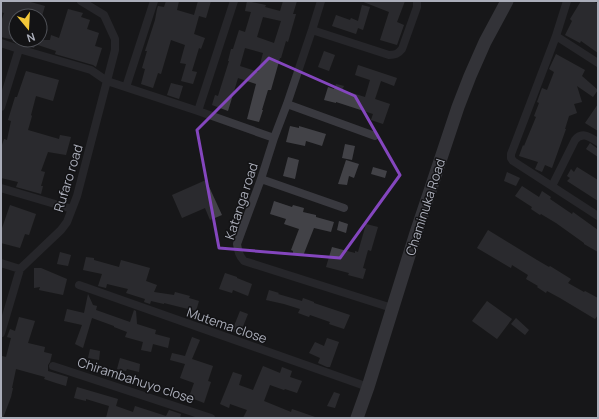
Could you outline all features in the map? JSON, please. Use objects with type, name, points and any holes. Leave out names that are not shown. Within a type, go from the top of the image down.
[{"type":"main road","name":"Chaminuka Road","points":[[357,418],[458,107],[470,76],[507,1]]},
{"type":"street","name":"Rufaro road","points":[[20,269],[61,230],[67,222],[77,196],[115,50],[115,39],[104,15],[81,1]]},
{"type":"street","points":[[126,87],[154,1]]},
{"type":"street","points":[[198,111],[234,1]]},
{"type":"street","name":"Katanga road","points":[[321,1],[287,104],[237,244],[238,251],[244,261],[392,308]]},
{"type":"street","points":[[312,30],[389,55],[394,55],[399,53],[402,49],[417,7],[417,1]]},
{"type":"street","points":[[567,1],[556,36],[511,154],[511,158],[513,161],[598,216]]},
{"type":"street","points":[[556,36],[598,63]]},
{"type":"street","points":[[1,43],[91,70],[107,81],[274,138]]},
{"type":"street","points":[[1,107],[19,49]]},
{"type":"street","points":[[287,104],[375,136]]},
{"type":"street","points":[[552,186],[574,140],[577,137],[584,135],[598,142]]},
{"type":"street","points":[[261,179],[344,208]]},
{"type":"street","points":[[1,188],[72,209]]},
{"type":"street","points":[[1,263],[20,269],[2,329]]},
{"type":"street","name":"Mutema close","points":[[79,285],[368,387]]},
{"type":"street","name":"Chirambahuyo close","points":[[53,366],[211,418]]},
{"type":"highlighted area","points":[[269,58],[355,96],[400,175],[340,258],[219,248],[197,130]]},
{"type":"building","points":[[1,1],[27,1],[45,6],[44,8],[8,8],[8,39],[1,37],[1,22],[4,13],[1,12]]},
{"type":"building","points":[[166,1],[179,1],[177,10],[194,15],[198,1],[211,1],[206,18],[199,16],[194,34],[205,38],[201,49],[199,48],[192,71],[197,72],[193,84],[181,81],[186,64],[180,63],[185,45],[171,40],[161,74],[158,73],[153,88],[141,84],[145,69],[142,68],[147,51],[145,51],[158,6],[164,7]]},
{"type":"building","points":[[247,1],[266,5],[265,7],[280,11],[283,1],[297,1],[293,14],[296,14],[288,42],[286,41],[271,90],[268,90],[259,122],[247,119],[256,84],[238,78],[228,111],[212,105],[215,95],[218,96],[229,61],[231,49],[233,49],[239,30],[245,32],[251,12],[245,11]],"holes":[[[263,17],[281,21],[274,43],[257,37]],[[245,48],[263,53],[258,72],[240,66]]]},
{"type":"building","points":[[361,1],[405,1],[397,22],[404,25],[397,45],[380,40],[389,12]]},
{"type":"building","points":[[581,1],[593,1],[598,4],[598,53],[581,41],[580,43],[565,35],[572,21],[570,19]]},
{"type":"building","points":[[362,5],[370,7],[363,30],[358,28],[356,34],[332,26],[336,15],[358,21]]},
{"type":"building","points":[[68,9],[83,13],[81,17],[90,20],[87,29],[99,33],[95,46],[102,48],[96,67],[55,54],[56,51],[47,48],[48,40],[50,40],[51,35],[59,38]]},
{"type":"building","points":[[324,51],[335,55],[329,71],[318,67]]},
{"type":"building","points":[[556,54],[585,70],[582,76],[598,90],[593,97],[577,86],[582,102],[574,104],[577,113],[569,116],[552,168],[545,165],[542,172],[535,169],[538,162],[519,156],[536,117],[534,116],[539,103],[537,102],[542,88],[547,90],[554,72],[549,69]]},
{"type":"building","points":[[358,65],[397,78],[394,86],[381,81],[375,99],[390,104],[383,124],[371,120],[373,114],[336,102],[324,100],[328,87],[334,89],[336,84],[344,86],[342,90],[365,97],[370,80],[355,75]]},
{"type":"building","points":[[26,71],[59,80],[53,101],[36,96],[28,130],[59,139],[60,135],[71,137],[66,155],[48,152],[41,171],[45,172],[41,186],[43,186],[41,194],[16,187],[18,182],[1,178],[1,148],[4,139],[7,140],[11,121],[8,120],[15,97],[17,97]]},
{"type":"building","points":[[171,83],[183,86],[179,99],[167,95]]},
{"type":"building","points":[[598,104],[598,131],[585,123]]},
{"type":"building","points":[[290,126],[299,128],[299,126],[326,134],[322,146],[306,141],[305,146],[286,142]]},
{"type":"building","points":[[590,143],[598,149],[598,157],[586,149]]},
{"type":"building","points":[[345,144],[355,146],[352,160],[342,158]]},
{"type":"building","points":[[288,157],[299,160],[295,179],[283,176]]},
{"type":"building","points":[[346,160],[359,164],[354,178],[349,176],[347,185],[338,184]]},
{"type":"building","points":[[373,167],[387,171],[385,178],[371,174]]},
{"type":"building","points":[[577,167],[598,180],[598,201],[567,181],[570,178],[567,176],[571,169],[574,172]]},
{"type":"building","points":[[507,172],[520,178],[516,186],[504,181]]},
{"type":"building","points":[[206,180],[222,215],[210,220],[205,208],[182,218],[172,195]]},
{"type":"building","points":[[522,186],[539,197],[542,191],[551,197],[550,199],[572,214],[573,212],[598,230],[598,252],[584,244],[556,223],[531,209],[532,207],[515,196]]},
{"type":"building","points":[[274,201],[292,207],[293,205],[304,208],[303,212],[334,222],[331,232],[314,228],[303,256],[293,254],[293,251],[291,250],[299,229],[284,224],[286,219],[270,214]]},
{"type":"building","points":[[10,205],[36,214],[29,235],[25,234],[20,248],[1,243],[1,231]]},
{"type":"building","points":[[339,221],[348,224],[346,233],[337,230]]},
{"type":"building","points":[[366,224],[378,227],[371,251],[368,250],[363,268],[366,269],[363,279],[348,275],[349,273],[326,267],[332,247],[355,253],[355,251],[358,252]]},
{"type":"building","points":[[488,230],[571,279],[568,283],[598,298],[598,315],[595,319],[547,291],[546,293],[526,279],[528,275],[512,265],[511,268],[477,248]]},
{"type":"building","points":[[60,252],[71,255],[68,266],[57,264]]},
{"type":"building","points":[[86,257],[94,258],[94,260],[119,267],[121,260],[150,268],[146,281],[157,285],[154,292],[174,295],[175,292],[190,296],[189,298],[199,301],[196,311],[151,301],[150,304],[144,302],[145,299],[126,293],[128,289],[107,284],[106,288],[98,286],[102,274],[83,270]]},
{"type":"building","points":[[34,268],[41,268],[67,279],[63,295],[39,290],[40,287],[34,288]]},
{"type":"building","points":[[225,273],[252,284],[248,296],[233,290],[232,293],[219,289]]},
{"type":"building","points":[[269,290],[302,301],[303,298],[350,315],[344,329],[310,315],[309,317],[298,313],[300,309],[266,300]]},
{"type":"building","points":[[88,294],[93,305],[97,306],[96,310],[130,322],[134,310],[136,311],[137,324],[156,330],[155,334],[170,338],[168,348],[153,344],[151,352],[141,350],[143,342],[125,337],[127,332],[92,318],[83,348],[75,344],[82,325],[64,321],[67,309],[84,313]]},
{"type":"building","points":[[487,301],[512,319],[497,339],[472,321]]},
{"type":"building","points":[[240,311],[248,314],[240,334],[232,331]]},
{"type":"building","points":[[19,317],[35,321],[28,343],[45,347],[44,352],[52,354],[48,365],[48,371],[68,377],[66,386],[44,379],[45,377],[16,369],[11,397],[3,418],[1,418],[1,361],[2,356],[6,357],[11,338],[7,337],[10,329],[15,331]]},
{"type":"building","points":[[516,318],[529,330],[525,335],[511,324]]},
{"type":"building","points":[[192,337],[200,340],[192,359],[213,366],[208,381],[211,382],[204,403],[189,397],[194,383],[180,378],[185,364],[170,360],[172,353],[185,356]]},
{"type":"building","points":[[327,338],[339,342],[330,367],[318,363],[320,358],[309,353],[315,342],[324,346]]},
{"type":"building","points":[[90,349],[100,351],[99,360],[88,358]]},
{"type":"building","points":[[120,358],[140,364],[139,372],[127,369],[126,371],[117,369]]},
{"type":"building","points":[[263,366],[280,373],[282,367],[292,371],[290,377],[302,381],[297,393],[270,385],[264,401],[291,412],[292,409],[315,418],[243,418],[247,410],[230,404],[229,408],[220,404],[233,372],[242,375],[239,385],[253,390]]},
{"type":"building","points":[[77,387],[118,399],[116,406],[133,412],[135,406],[166,416],[169,410],[181,414],[180,418],[106,418],[109,406],[86,399],[86,401],[74,398]]},
{"type":"building","points":[[334,392],[340,394],[335,408],[327,406]]}]
